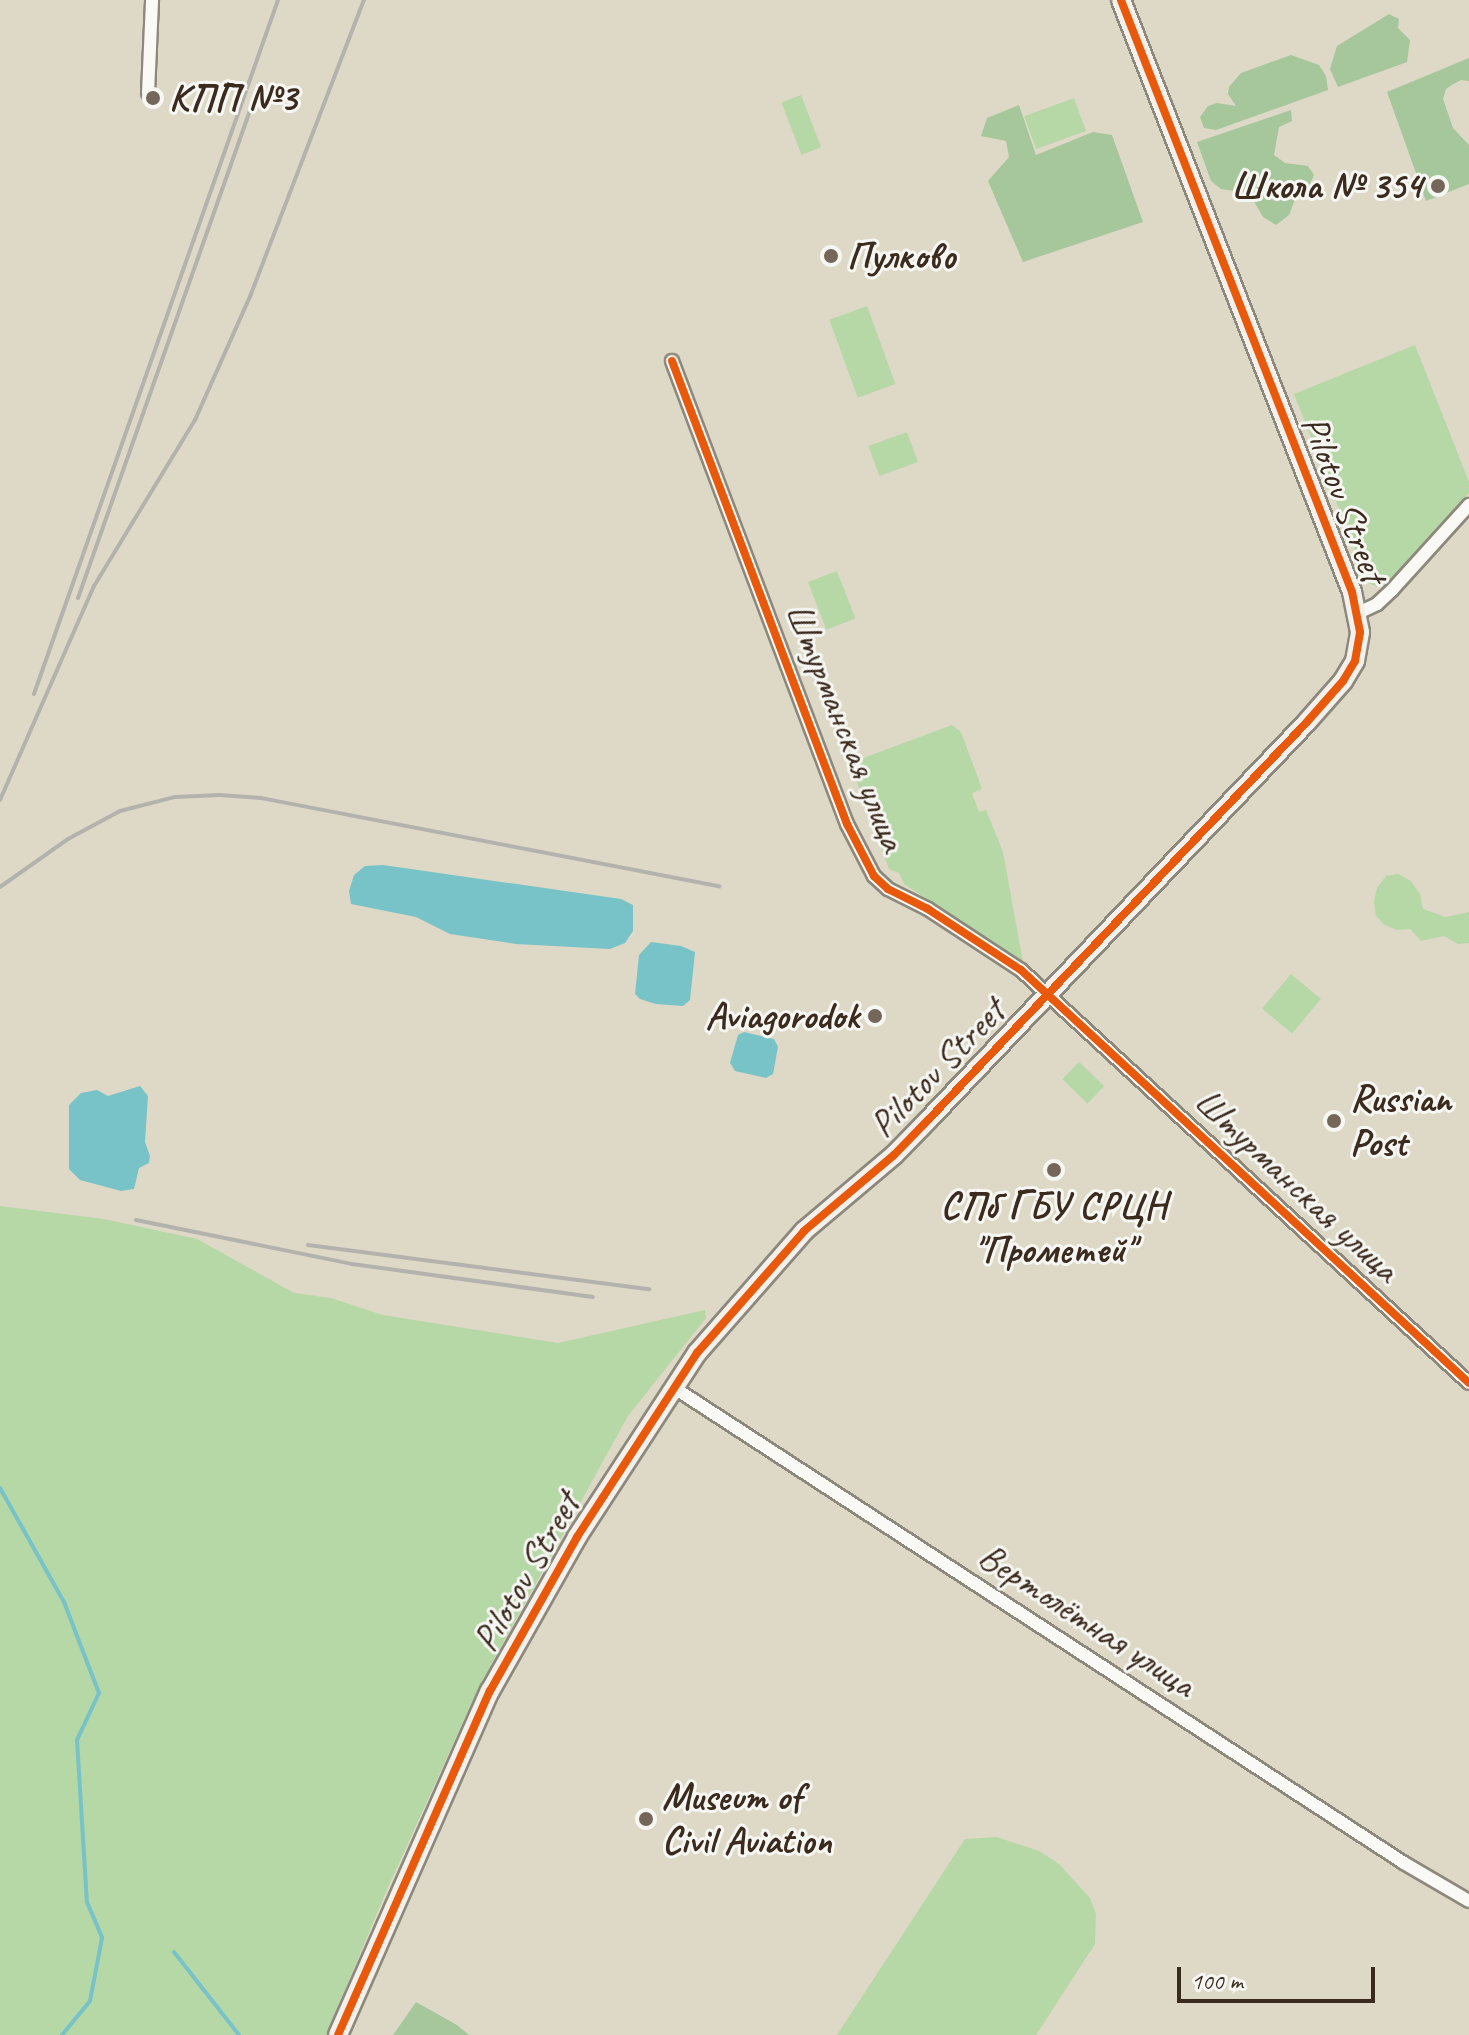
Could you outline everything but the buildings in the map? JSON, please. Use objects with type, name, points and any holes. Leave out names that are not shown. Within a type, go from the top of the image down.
[{"type":"street","points":[[148,93],[152,0]]},
{"type":"street","name":"Pilotov Street","points":[[338,2035],[490,1691],[577,1537],[673,1387],[713,1331],[785,1251],[894,1155],[1048,993],[1343,681],[1359,648],[1358,613],[1121,0]]},
{"type":"street","name":"Штурманская улица","points":[[672,361],[865,864],[888,889],[995,951],[1048,993],[1469,1383]]},
{"type":"street","points":[[1358,613],[1377,604],[1392,590],[1469,505]]},
{"type":"street","name":"Вертолётная улица","points":[[673,1387],[1404,1863],[1469,1901]]},
{"type":"green space","points":[[1389,14],[1399,19],[1398,28],[1410,40],[1407,62],[1338,87],[1330,69],[1337,46]]},
{"type":"green space","points":[[1291,55],[1319,65],[1326,76],[1328,90],[1216,130],[1204,128],[1200,117],[1208,106],[1217,103],[1236,106],[1228,94],[1229,87],[1241,73]]},
{"type":"green space","points":[[1469,58],[1469,81],[1461,80],[1446,89],[1443,99],[1453,128],[1469,145],[1469,184],[1426,201],[1387,92]]},
{"type":"green space","points":[[801,95],[821,147],[801,155],[781,103]]},
{"type":"green space","points":[[1074,98],[1086,131],[1036,149],[1024,116]]},
{"type":"green space","points":[[1019,105],[1036,155],[1093,132],[1112,135],[1143,222],[1023,262],[988,181],[1009,157],[1006,141],[981,136],[987,118]]},
{"type":"green space","points":[[1291,110],[1292,121],[1279,127],[1274,155],[1285,163],[1308,166],[1314,175],[1306,192],[1296,197],[1289,215],[1276,225],[1263,217],[1249,193],[1221,189],[1211,181],[1197,142]]},
{"type":"green space","points":[[867,306],[895,384],[858,398],[829,320]]},
{"type":"green space","points":[[1415,345],[1469,482],[1469,493],[1398,574],[1386,585],[1378,587],[1368,583],[1294,394]]},
{"type":"green space","points":[[907,432],[918,462],[879,476],[868,446]]},
{"type":"green space","points":[[837,571],[855,619],[826,630],[808,582]]},
{"type":"green space","points":[[952,725],[961,732],[982,789],[972,793],[979,812],[986,810],[1003,852],[1023,962],[904,884],[899,873],[889,869],[850,763]]},
{"type":"green space","points":[[1398,874],[1411,881],[1420,894],[1423,909],[1446,917],[1469,912],[1469,943],[1458,944],[1444,936],[1421,941],[1410,929],[1397,930],[1385,925],[1376,916],[1374,902],[1377,888],[1386,876]]},
{"type":"green space","points":[[1291,974],[1321,999],[1292,1034],[1262,1008]]},
{"type":"green space","points":[[1079,1062],[1104,1086],[1088,1104],[1062,1079]]},
{"type":"green space","points":[[0,1206],[104,1219],[197,1239],[294,1293],[331,1298],[383,1315],[558,1343],[705,1310],[706,1318],[628,1416],[480,1685],[388,1887],[326,2035],[0,2035]]},
{"type":"green space","points":[[997,1837],[1039,1851],[1059,1864],[1090,1898],[1096,1914],[1095,1944],[1036,2035],[837,2035],[965,1839]]},
{"type":"green space","points":[[416,2002],[457,2025],[469,2035],[393,2035]]},
{"type":"water","points":[[383,865],[621,899],[633,905],[633,931],[625,943],[610,949],[516,944],[450,934],[416,917],[351,904],[349,891],[354,875],[365,866]]},
{"type":"water","points":[[651,942],[681,946],[695,952],[690,1000],[683,1006],[656,1004],[635,994],[639,955]]},
{"type":"water","points":[[744,1032],[774,1039],[778,1047],[773,1074],[766,1078],[735,1071],[730,1063],[738,1035]]},
{"type":"water","points":[[140,1086],[148,1096],[145,1142],[150,1156],[149,1163],[139,1168],[134,1189],[121,1191],[80,1180],[69,1169],[69,1105],[81,1093],[97,1090],[108,1096]]},
{"type":"waterway","points":[[0,1488],[64,1602],[99,1693],[77,1740],[87,1902],[102,1938],[90,2001],[62,2035]]},
{"type":"waterway","points":[[174,1952],[239,2035]]},
{"type":"railway","points":[[34,694],[278,0]]},
{"type":"railway","points":[[0,800],[94,586],[195,420],[251,294],[364,0]]},
{"type":"railway","points":[[78,598],[259,85]]},
{"type":"railway","points":[[0,887],[68,839],[120,811],[175,797],[220,795],[261,798],[720,886]]},
{"type":"railway","points":[[136,1220],[352,1264],[593,1297]]},
{"type":"railway","points":[[308,1245],[649,1289]]},
{"type":"cycle path","points":[[338,2035],[490,1691],[577,1537],[697,1353],[804,1231],[894,1155],[1306,723],[1343,681],[1355,661],[1360,632],[1352,592],[1121,0]]},
{"type":"cycle path","points":[[672,361],[847,824],[874,876],[888,889],[928,909],[1021,970],[1469,1383]]},
{"type":"place","name":"КПП №3","points":[[153,98]]},
{"type":"place","name":"Школа № 354","points":[[1438,186]]},
{"type":"place","name":"Пулково","points":[[831,256]]},
{"type":"place","name":"Aviagorodok","points":[[875,1016]]},
{"type":"place","name":"Russian Post","points":[[1334,1121]]},
{"type":"place","name":"СПб ГБУ СРЦН \"Прометей\"","points":[[1054,1170]]},
{"type":"place","name":"Museum of Civil Aviation","points":[[646,1819]]}]
